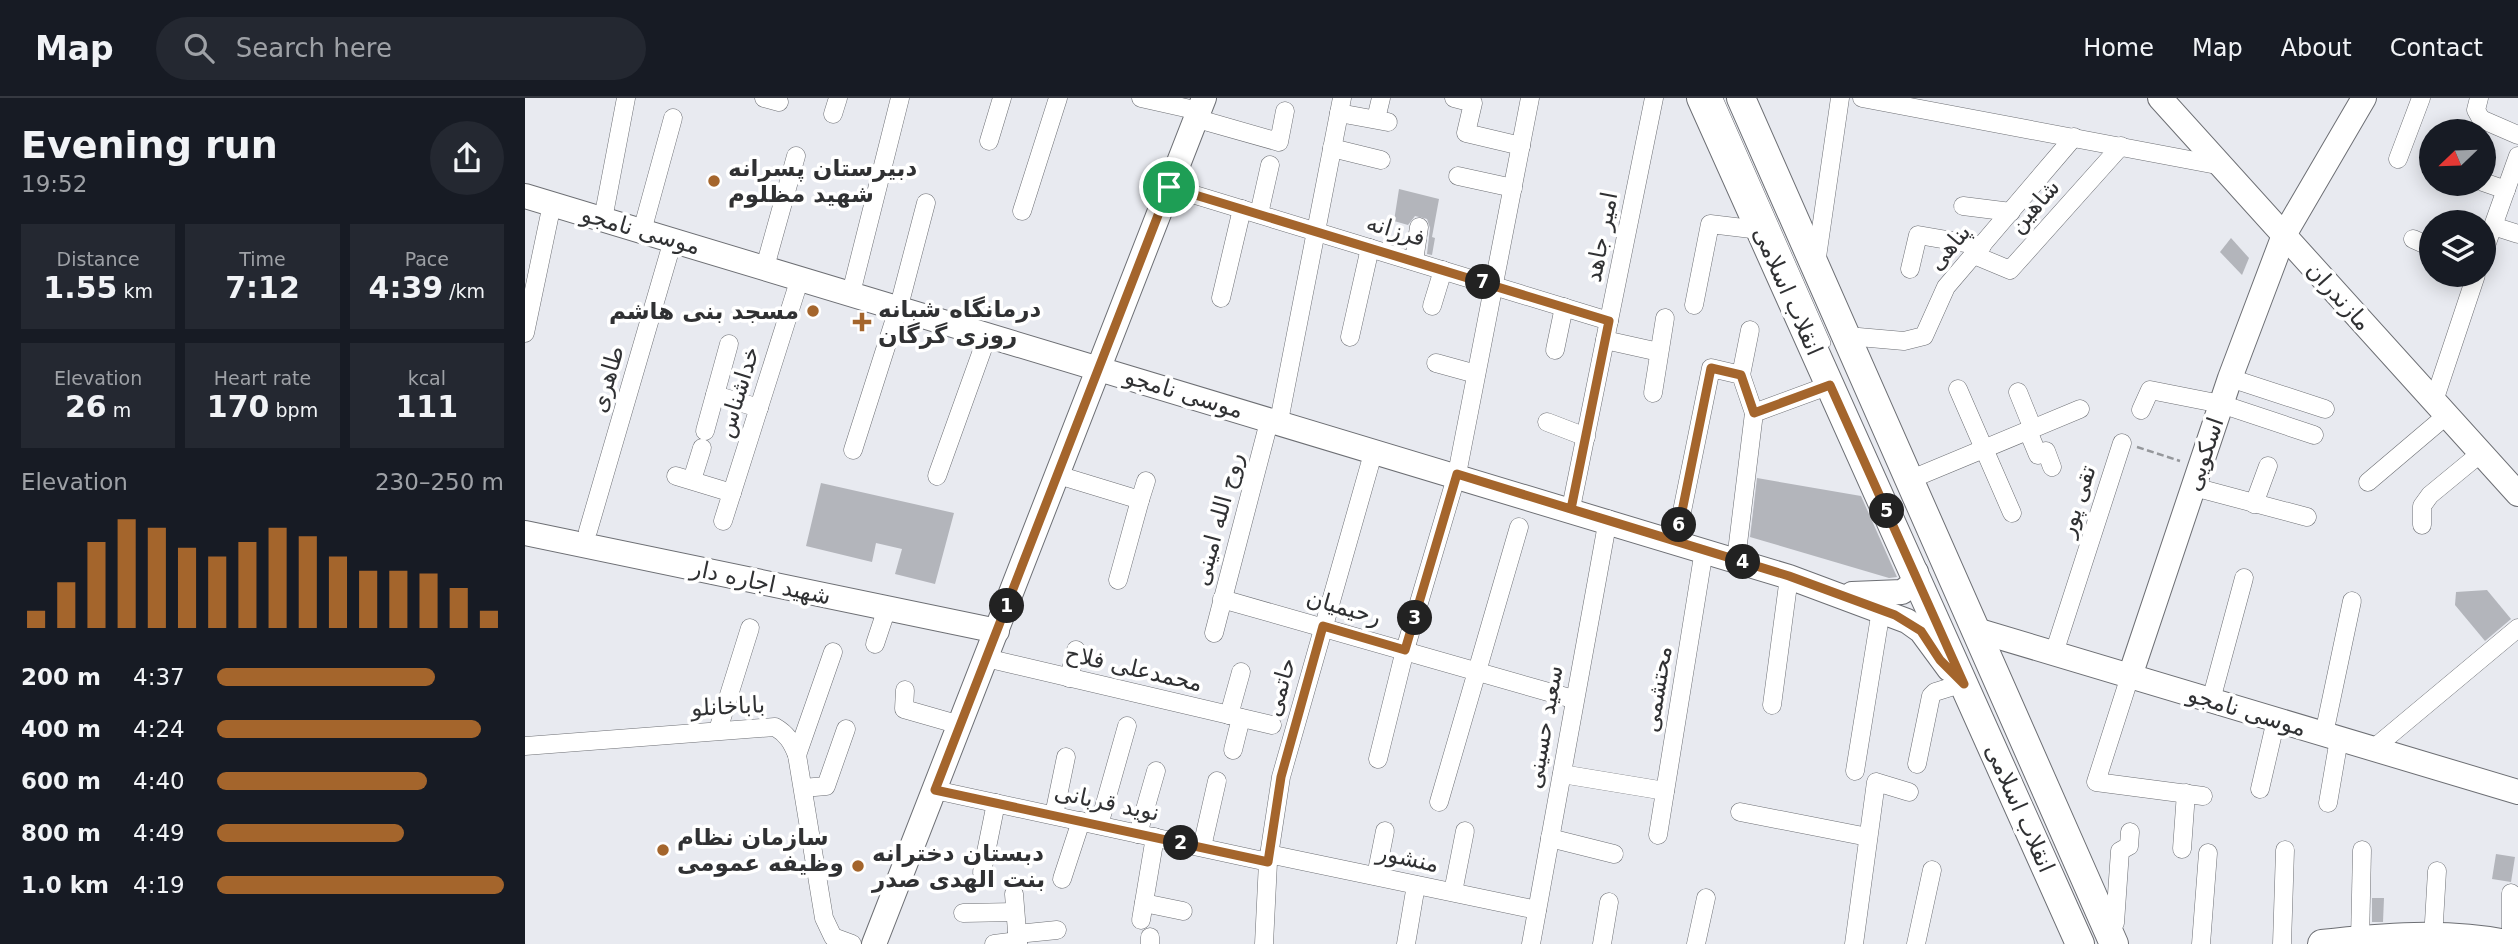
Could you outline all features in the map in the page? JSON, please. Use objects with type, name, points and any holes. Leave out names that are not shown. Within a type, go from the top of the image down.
[{"type":"main road","name":"انقلاب اسلامی","points":[[1701,98],[1830,385],[1923,572],[1964,684],[2097,942]]},
{"type":"main road","name":"انقلاب اسلامی","points":[[1741,98],[1815,267],[1837,343],[1909,480],[1976,630],[2097,942]]},
{"type":"main road","name":"مازندران","points":[[2160,98],[2518,494]]},
{"type":"main road","name":"اسکویی","points":[[2130,676],[2230,378],[2284,234],[2364,98]]},
{"type":"main road","points":[[864,943],[935,790],[1169,187],[1202,110]]},
{"type":"main road","name":"موسی نامجو","points":[[525,196],[1608,519],[1789,576],[1907,621],[1921,631],[1940,660],[1964,684]]},
{"type":"main road","name":"شهید اجاره دار","points":[[525,533],[997,631]]},
{"type":"main road","name":"موسی نامجو","points":[[1842,594],[1902,592],[1923,572]]},
{"type":"main road","name":"موسی نامجو","points":[[1976,630],[2518,792]]},
{"type":"main road","points":[[2322,944],[2360,940],[2433,939],[2509,944]]},
{"type":"street","points":[[603,219],[626,98]]},
{"type":"street","points":[[851,293],[900,98]]},
{"type":"street","points":[[989,141],[1002,98]]},
{"type":"street","points":[[1022,211],[1058,98]]},
{"type":"street","points":[[1142,98],[1202,110],[1279,142],[1285,111]]},
{"type":"street","points":[[1341,106],[1382,121],[1381,98]]},
{"type":"street","points":[[1454,98],[1473,103],[1467,132],[1521,146]]},
{"type":"street","points":[[1378,759],[1405,650],[1457,474],[1530,98]]},
{"type":"street","name":"امیر جاهد","points":[[1571,509],[1654,98]]},
{"type":"street","points":[[1815,267],[1840,98]]},
{"type":"street","points":[[1862,98],[2222,166]]},
{"type":"street","points":[[2398,159],[2421,98]]},
{"type":"street","points":[[2479,98],[2476,110],[2481,120],[2518,135]]},
{"type":"street","name":"روح الله امینی","points":[[1215,633],[1222,599],[1275,420],[1341,106]]},
{"type":"street","points":[[642,230],[673,118]]},
{"type":"street","name":"پناهی","points":[[1837,343],[1904,341],[1924,336],[1942,293],[2074,137]]},
{"type":"street","name":"شاهین","points":[[1978,251],[2010,270],[2121,146]]},
{"type":"street","points":[[1332,148],[1381,160]]},
{"type":"street","points":[[765,267],[796,156]]},
{"type":"street","points":[[2496,218],[2518,156]]},
{"type":"street","points":[[1221,298],[1270,165]]},
{"type":"street","points":[[1458,176],[1513,188]]},
{"type":"street","name":"فرزانه","points":[[1169,187],[1609,321]]},
{"type":"street","points":[[2496,187],[2506,190]]},
{"type":"street","points":[[853,450],[899,306],[926,203]]},
{"type":"street","points":[[525,333],[552,204]]},
{"type":"street","points":[[1963,206],[2011,212]]},
{"type":"street","points":[[1694,305],[1710,224],[1760,230]]},
{"type":"street","points":[[2496,227],[2518,234]]},
{"type":"street","points":[[1414,261],[1419,228]]},
{"type":"street","points":[[1910,269],[1918,235],[1978,251]]},
{"type":"street","points":[[2413,239],[2419,242]]},
{"type":"street","name":"طاهری","points":[[588,531],[674,240]]},
{"type":"street","points":[[1350,337],[1370,248]]},
{"type":"street","points":[[1432,306],[1443,270]]},
{"type":"street","name":"خداشناس","points":[[723,521],[800,278]]},
{"type":"street","points":[[2368,482],[2440,408],[2473,287]]},
{"type":"street","points":[[1555,350],[1564,307]]},
{"type":"street","points":[[1653,393],[1665,318]]},
{"type":"street","points":[[1736,560],[1754,413],[1741,375],[1750,330]]},
{"type":"street","points":[[937,476],[988,334]]},
{"type":"street","points":[[1605,340],[1659,352]]},
{"type":"street","points":[[729,344],[703,439],[684,478],[732,493]]},
{"type":"street","points":[[1436,363],[1476,374]]},
{"type":"street","points":[[1676,541],[1711,368],[1741,375]]},
{"type":"street","points":[[2230,378],[2325,409]]},
{"type":"street","points":[[1754,413],[1830,385]]},
{"type":"street","points":[[1958,389],[2012,513]]},
{"type":"street","points":[[2141,410],[2150,390],[2221,404],[2314,435]]},
{"type":"street","points":[[2018,392],[2038,455],[2046,451],[2052,467]]},
{"type":"street","points":[[715,395],[759,408]]},
{"type":"street","points":[[1909,480],[2080,409]]},
{"type":"street","points":[[1547,422],[1586,437]]},
{"type":"street","name":"تقی پور","points":[[2054,653],[2122,443]]},
{"type":"street","name":"حاتمی","points":[[1264,944],[1268,858],[1281,777],[1374,450]]},
{"type":"street","points":[[2422,525],[2422,506],[2430,495],[2481,453]]},
{"type":"street","points":[[2254,505],[2268,466]]},
{"type":"street","points":[[1058,475],[1140,500]]},
{"type":"street","points":[[2197,477],[2254,505],[2307,517]]},
{"type":"street","points":[[1118,580],[1146,481]]},
{"type":"street","name":"سعید حسینی","points":[[1531,944],[1573,699],[1608,519]]},
{"type":"street","points":[[1439,802],[1518,527]]},
{"type":"street","name":"محتشمی","points":[[1658,835],[1704,551]]},
{"type":"street","points":[[1772,705],[1789,576]]},
{"type":"street","points":[[2211,700],[2244,578]]},
{"type":"street","name":"رحیمیان","points":[[1222,599],[1573,699]]},
{"type":"street","points":[[2328,803],[2331,736],[2352,601]]},
{"type":"street","points":[[875,645],[887,608]]},
{"type":"street","points":[[1855,771],[1881,610]]},
{"type":"street","points":[[718,730],[750,628]]},
{"type":"street","points":[[2373,749],[2518,628]]},
{"type":"street","points":[[1069,678],[1076,650]]},
{"type":"street","points":[[797,755],[833,652]]},
{"type":"street","name":"محمدعلی فلاح","points":[[986,658],[1272,725]]},
{"type":"street","points":[[1233,750],[1241,671]]},
{"type":"street","points":[[2130,676],[2096,782],[2194,794],[2182,849]]},
{"type":"street","points":[[1917,764],[1931,696],[1935,692],[1964,684]]},
{"type":"street","points":[[905,690],[904,709],[960,725]]},
{"type":"street","points":[[2260,789],[2276,720]]},
{"type":"street","points":[[1099,825],[1127,726]]},
{"type":"street","name":"باباخانلو","points":[[525,746],[775,727],[792,742],[797,755],[824,918],[833,937],[864,943]]},
{"type":"street","points":[[803,789],[826,786],[846,729]]},
{"type":"street","points":[[1054,815],[1066,757]]},
{"type":"street","points":[[1156,771],[1147,835],[1142,911],[1183,911]]},
{"type":"street","points":[[1562,774],[1665,791]]},
{"type":"street","points":[[1202,848],[1217,782]]},
{"type":"street","points":[[1854,944],[1875,782],[1909,792]]},
{"type":"street","name":"نوید قربانی","points":[[935,790],[1202,848],[1268,858]]},
{"type":"street","points":[[982,872],[996,803]]},
{"type":"street","points":[[1740,812],[1868,837]]},
{"type":"street","points":[[1062,878],[1081,821]]},
{"type":"street","points":[[1376,876],[1385,831]]},
{"type":"street","points":[[1453,892],[1465,831]]},
{"type":"street","points":[[2097,942],[2115,923],[2120,851],[2129,846],[2130,832]]},
{"type":"street","points":[[1550,838],[1614,854]]},
{"type":"street","points":[[2282,944],[2285,850]]},
{"type":"street","points":[[2360,940],[2363,850]]},
{"type":"street","points":[[2201,944],[2208,853]]},
{"type":"street","name":"منشور","points":[[1268,858],[1376,876],[1537,909]]},
{"type":"street","points":[[1916,944],[1932,870]]},
{"type":"street","points":[[2433,939],[2437,871]]},
{"type":"street","points":[[1406,944],[1416,885]]},
{"type":"street","points":[[2509,944],[2511,893]]},
{"type":"street","points":[[1696,944],[1706,898]]},
{"type":"street","points":[[1602,944],[1609,902]]},
{"type":"street","points":[[963,913],[1014,903],[1017,940]]},
{"type":"street","points":[[994,944],[1057,930]]},
{"type":"lane","points":[[1718,98],[1837,343]]},
{"type":"lane","points":[[1729,98],[1837,343]]},
{"type":"lane","points":[[2041,830],[2097,942]]},
{"type":"path","name":"تقی پور","points":[[2122,443],[2197,477]]},
{"type":"building","points":[[1399,189],[1439,199],[1432,237],[1435,238],[1432,255],[1427,254],[1430,228],[1427,219],[1415,216],[1408,225],[1394,221]]},
{"type":"building","points":[[2231,238],[2249,258],[2242,275],[2220,252]]},
{"type":"building","points":[[1757,478],[1861,496],[1897,577],[1889,578],[1750,537]]},
{"type":"building","points":[[821,483],[954,513],[935,584],[895,574],[902,549],[876,543],[872,562],[806,546]]},
{"type":"building","points":[[2487,590],[2511,619],[2485,641],[2455,605],[2456,592]]},
{"type":"building","points":[[2496,854],[2515,857],[2511,882],[2492,879]]},
{"type":"building","points":[[2372,898],[2384,898],[2383,922],[2372,922]]},
{"type":"place","name":"دبیرستان پسرانه شهید مظلوم","points":[[714,181]]},
{"type":"place","name":"مسجد بنی هاشم","points":[[813,311]]},
{"type":"place","name":"درمانگاه شبانه روزی گرگان","points":[[862,322]]},
{"type":"place","name":"سازمان نظام وظیفه عمومی","points":[[663,850]]},
{"type":"place","name":"دبستان دخترانه بنت الهدی صدر","points":[[858,866]]},
{"type":"route","points":[[1169,187],[1609,321],[1571,509],[1676,541],[1711,368],[1741,375],[1754,413],[1830,385],[1964,684],[1940,660],[1921,631],[1895,615],[1789,576],[1457,474],[1405,650],[1323,626],[1281,777],[1268,862],[935,790],[1169,187]]}]
